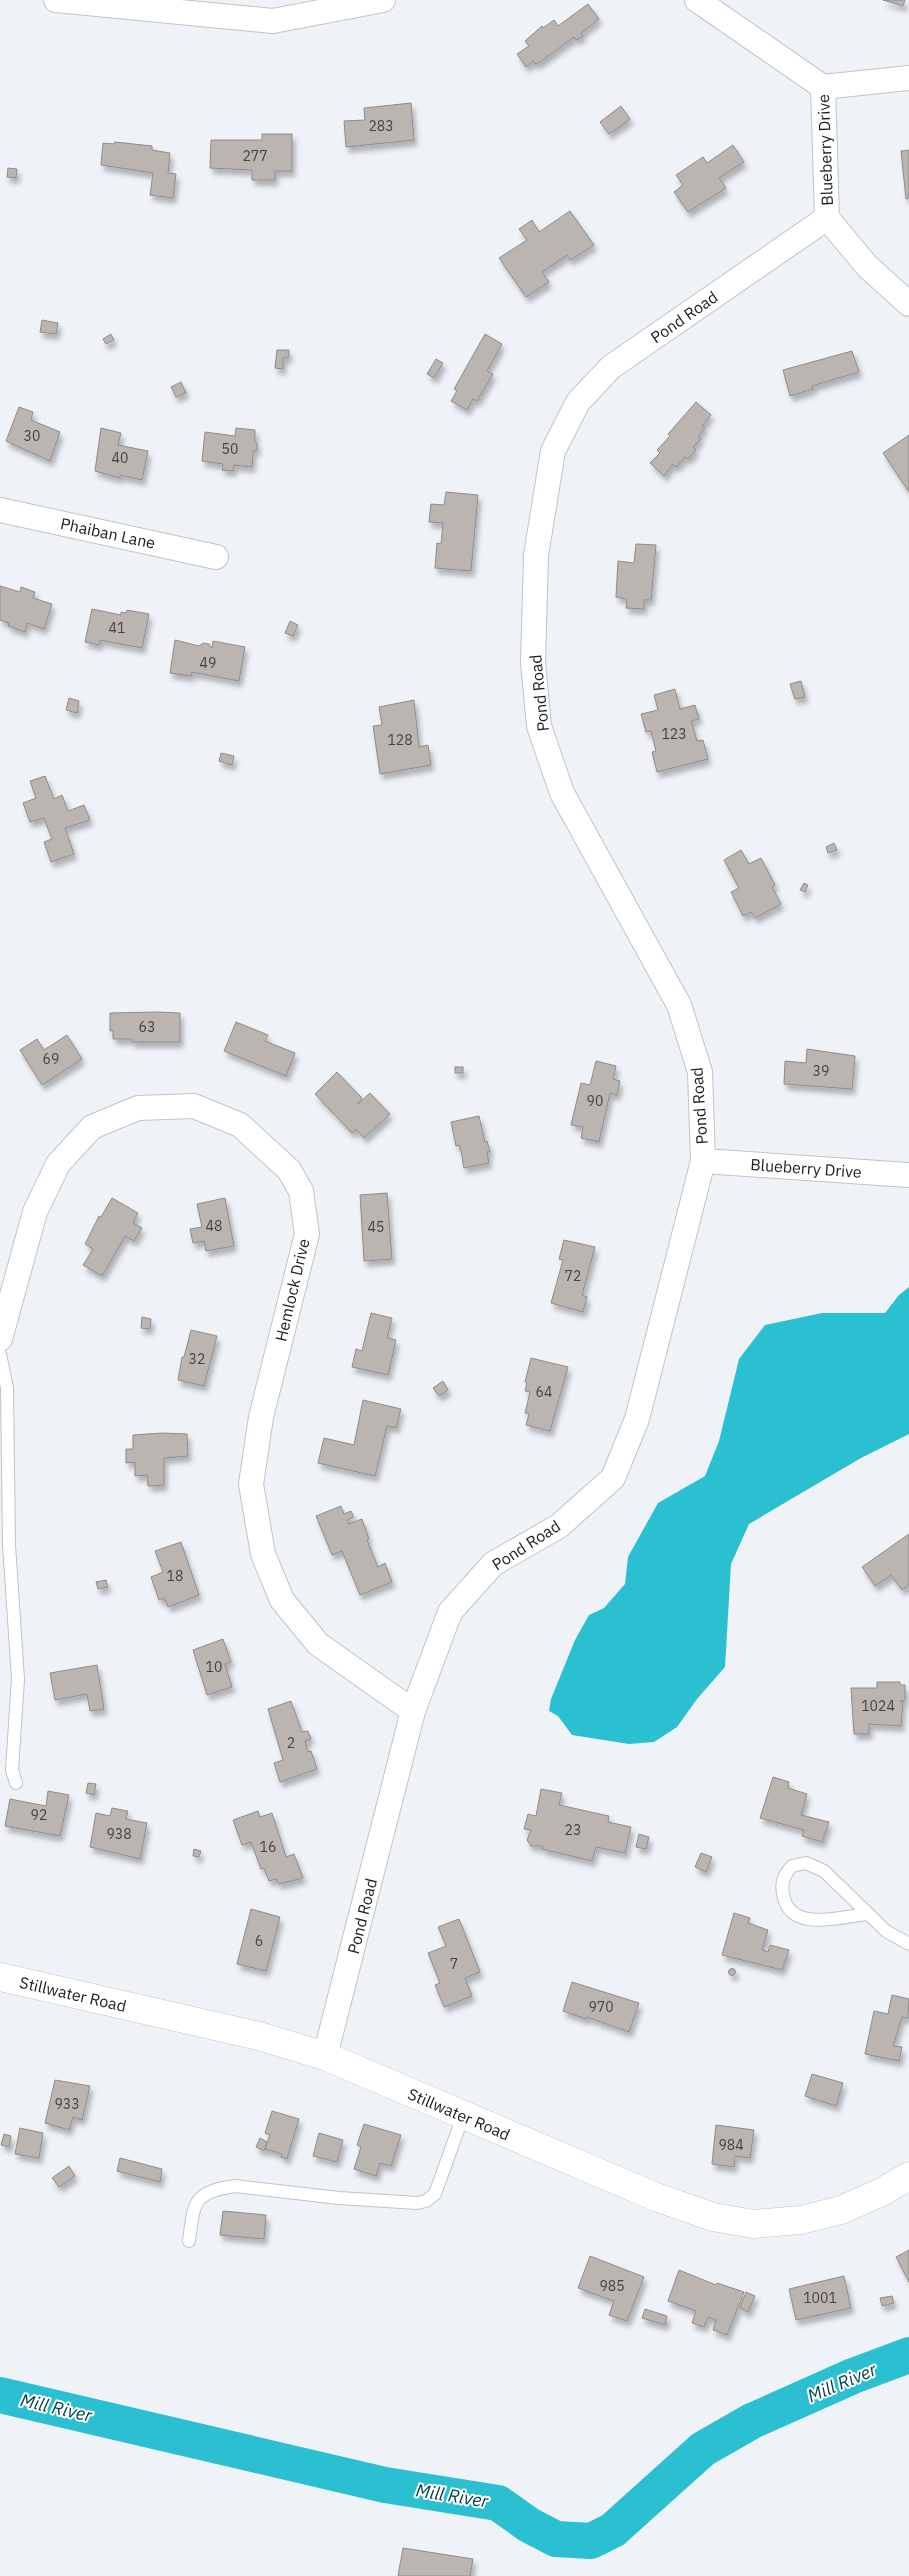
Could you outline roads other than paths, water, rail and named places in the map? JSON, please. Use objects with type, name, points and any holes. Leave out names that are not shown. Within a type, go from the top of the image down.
[{"type":"main road","name":"Stillwater Road","points":[[0,1977],[259,2036],[325,2056],[656,2197],[713,2217],[753,2224],[801,2220],[841,2210],[882,2192],[909,2176]]},
{"type":"street","points":[[56,0],[273,21],[383,0]]},
{"type":"street","name":"Blueberry Drive","points":[[697,0],[823,87],[827,218],[868,266],[909,304]]},
{"type":"street","points":[[823,87],[909,78]]},
{"type":"street","name":"Pond Road","points":[[325,2056],[413,1711],[450,1612],[493,1564],[559,1526],[613,1478],[637,1419],[703,1161],[700,1072],[679,1004],[562,793],[539,726],[533,662],[536,555],[553,451],[578,402],[611,367],[827,218]]},
{"type":"street","name":"Phaiban Lane","points":[[0,510],[216,557]]},
{"type":"street","name":"Hemlock Drive","points":[[0,1339],[12,1288],[35,1212],[58,1164],[92,1127],[138,1108],[194,1106],[240,1125],[289,1170],[301,1191],[307,1234],[261,1417],[251,1484],[263,1554],[282,1600],[318,1644],[413,1711]]},
{"type":"street","name":"Blueberry Drive","points":[[703,1161],[909,1175]]},
{"type":"lane","points":[[0,1354],[6,1388],[9,1545],[18,1679],[12,1770],[16,1783]]},
{"type":"lane","points":[[867,1914],[820,1920],[802,1918],[789,1912],[782,1890],[783,1875],[792,1866],[806,1863],[824,1871],[886,1932],[909,1944]]},
{"type":"lane","points":[[189,2241],[193,2209],[198,2199],[221,2188],[243,2186],[339,2198],[417,2203],[426,2201],[434,2194],[463,2116]]},
{"type":"water","points":[[909,1287],[909,1434],[861,1458],[749,1524],[731,1564],[725,1667],[697,1699],[677,1727],[654,1742],[629,1744],[572,1735],[558,1716],[549,1711],[551,1699],[575,1640],[589,1615],[604,1608],[625,1584],[628,1557],[658,1503],[705,1476],[719,1441],[739,1359],[765,1325],[822,1313],[885,1313],[899,1295]]},
{"type":"waterway","name":"Mill River","points":[[0,2395],[385,2485],[498,2503],[529,2525],[556,2539],[591,2541],[613,2530],[703,2449],[752,2421],[853,2376],[909,2355]]}]
